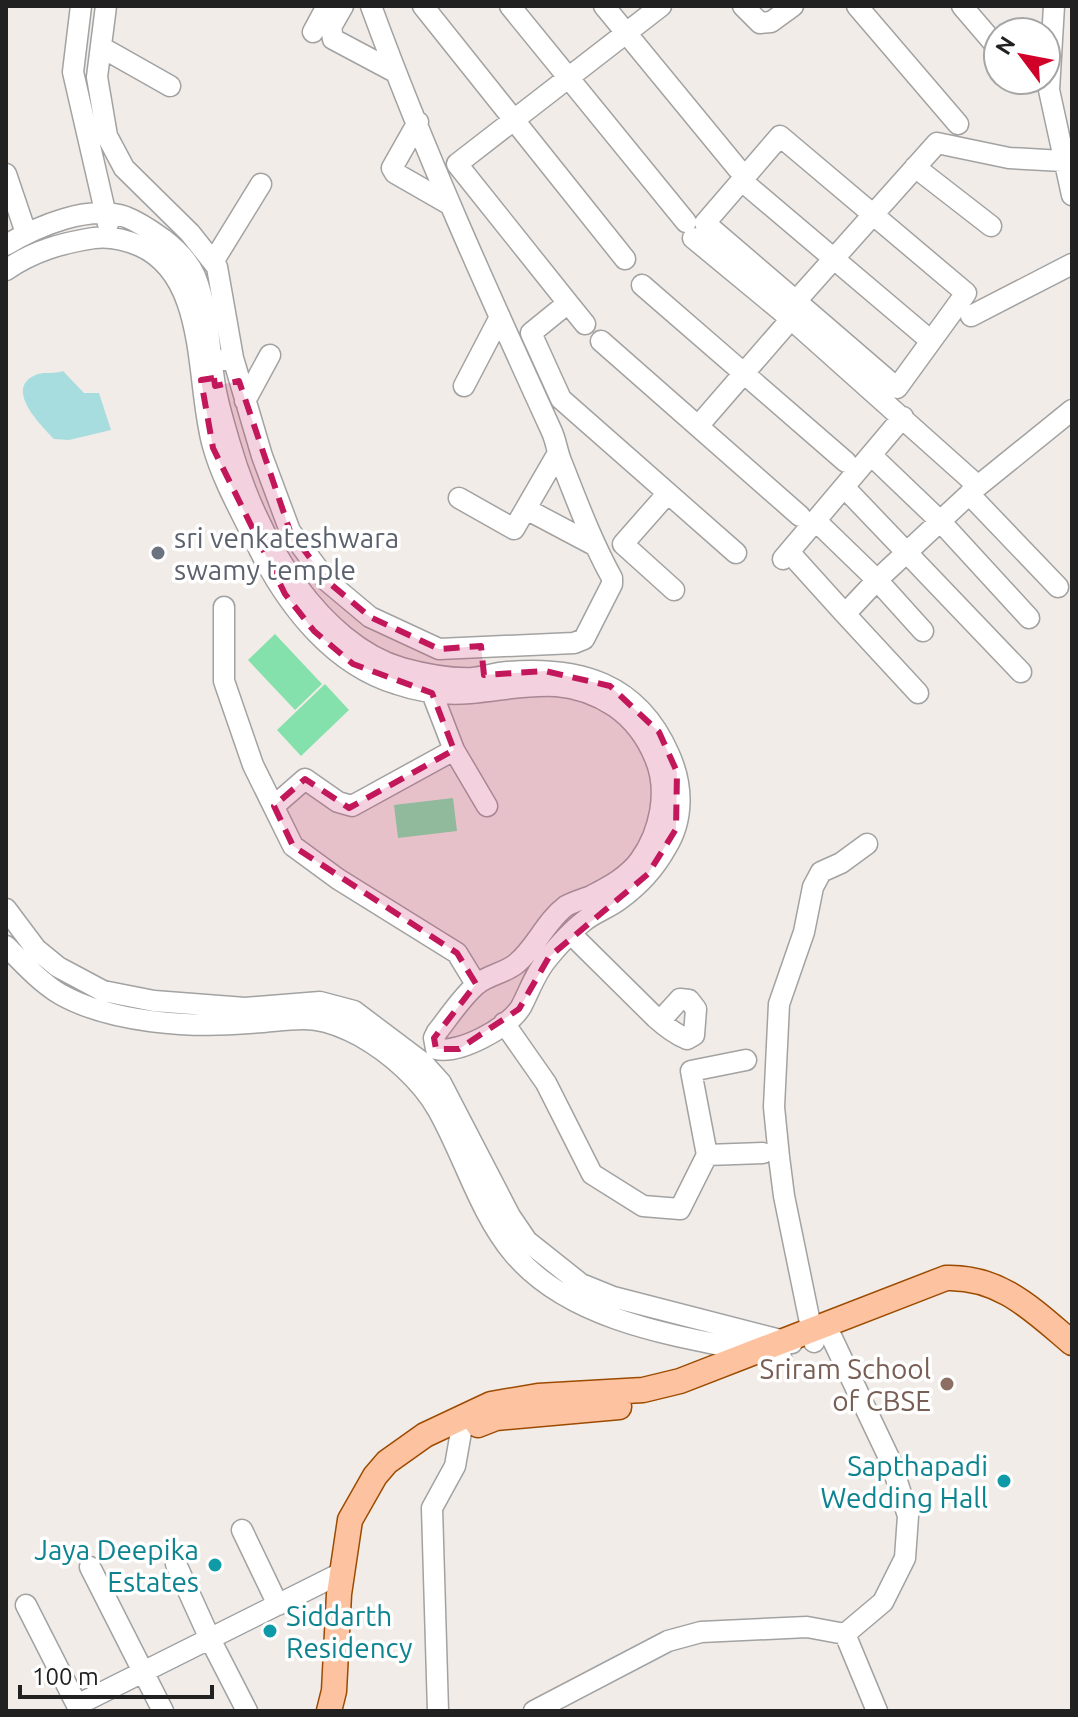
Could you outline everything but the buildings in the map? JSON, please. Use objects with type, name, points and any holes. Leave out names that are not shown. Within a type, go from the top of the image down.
[{"type":"main road","points":[[340,1711],[357,1569],[369,1514],[391,1479],[411,1460],[461,1432],[496,1418],[655,1403],[684,1395],[922,1285],[946,1278],[979,1280],[1008,1292],[1072,1343]]},
{"type":"main road","points":[[329,1711],[334,1691],[341,1573],[350,1520],[375,1476],[396,1455],[425,1435],[491,1404],[538,1396],[643,1390],[680,1381],[925,1299],[953,1293],[987,1297],[1072,1360]]},
{"type":"street","points":[[81,6],[73,72],[80,112],[107,213],[109,236]]},
{"type":"street","points":[[106,6],[97,77],[107,136],[124,168],[190,233],[217,267],[242,391],[290,531],[327,581],[370,617],[416,640],[439,649],[574,643],[584,639],[612,584],[594,545],[554,436],[520,367],[449,204],[371,6]]},
{"type":"street","points":[[313,32],[327,6]]},
{"type":"street","points":[[343,6],[331,27],[333,39],[395,72]]},
{"type":"street","points":[[423,6],[625,259]]},
{"type":"street","points":[[510,6],[689,230],[793,310],[897,388],[966,293],[780,136],[740,175],[705,223],[793,310],[903,417],[973,490],[1058,587]]},
{"type":"street","points":[[604,6],[740,175],[931,341]]},
{"type":"street","points":[[585,324],[457,164],[661,6]]},
{"type":"street","points":[[743,6],[760,23]]},
{"type":"street","points":[[760,23],[773,6]]},
{"type":"street","points":[[760,23],[771,22],[793,6]]},
{"type":"street","points":[[857,6],[958,124]]},
{"type":"street","points":[[962,6],[982,29]]},
{"type":"street","points":[[1054,6],[1049,90],[1072,195]]},
{"type":"street","points":[[101,47],[170,86]]},
{"type":"street","points":[[377,170],[414,115]]},
{"type":"street","points":[[414,115],[392,168],[395,173],[449,204]]},
{"type":"street","points":[[699,425],[834,259],[937,143],[1009,158],[1063,161]]},
{"type":"street","points":[[915,167],[991,226]]},
{"type":"street","points":[[6,174],[26,233]]},
{"type":"street","points":[[213,262],[261,184]]},
{"type":"street","points":[[6,245],[48,223],[107,213],[128,218],[178,250],[193,272],[201,296],[210,376]]},
{"type":"street","points":[[6,270],[56,244],[109,236],[154,252],[177,276],[244,487],[267,538],[318,613],[362,650],[400,668],[421,684],[487,806]]},
{"type":"street","points":[[971,316],[1072,264]]},
{"type":"street","points":[[642,285],[846,462]]},
{"type":"street","points":[[568,303],[531,333],[561,399],[736,553]]},
{"type":"street","points":[[464,386],[500,317]]},
{"type":"street","points":[[601,341],[877,580],[923,631]]},
{"type":"street","points":[[242,391],[270,355]]},
{"type":"street","points":[[210,376],[233,358]]},
{"type":"street","points":[[210,376],[242,391]]},
{"type":"street","points":[[845,614],[973,490],[1072,410]]},
{"type":"street","points":[[903,417],[844,487],[808,518],[786,555],[918,693]]},
{"type":"street","points":[[459,498],[514,529],[558,453]]},
{"type":"street","points":[[871,455],[940,521],[1029,618]]},
{"type":"street","points":[[844,487],[1021,672]]},
{"type":"street","points":[[667,494],[623,544],[674,590]]},
{"type":"street","points":[[526,509],[594,545]]},
{"type":"street","points":[[224,607],[224,681],[253,765],[293,846],[338,879],[457,953],[476,984]]},
{"type":"street","points":[[507,645],[510,672]]},
{"type":"street","points":[[481,646],[485,675]]},
{"type":"street","points":[[6,946],[26,967],[59,993],[109,1014],[162,1022],[232,1024],[318,1019],[335,1023],[374,1044],[423,1062],[459,1049],[504,1023],[519,1009],[534,977],[571,934],[584,921],[619,900],[648,874],[665,850],[676,829],[680,798],[677,772],[659,732],[638,705],[610,686],[580,675],[545,671],[510,672],[474,678],[438,676],[421,684]]},
{"type":"street","points":[[421,684],[469,693],[535,684],[564,685],[596,695],[627,715],[648,741],[661,771],[662,803],[655,834],[639,862],[620,879],[566,906],[517,963],[476,984],[437,1032],[423,1062],[424,1089],[438,1110],[491,1222],[521,1261],[569,1298],[599,1312],[631,1324],[722,1344],[798,1344]]},
{"type":"street","points":[[274,806],[305,779],[338,802],[352,806],[454,750]]},
{"type":"street","points":[[845,1634],[883,1602],[905,1558],[908,1516],[891,1462],[798,1344],[776,1132],[775,1074],[779,1004],[804,932],[813,887],[821,872],[841,863],[867,844]]},
{"type":"street","points":[[6,909],[36,949],[58,967],[103,991],[154,1001],[245,1008],[299,1002],[330,1004],[354,1011],[423,1062],[441,1083],[510,1216],[527,1241],[581,1284],[613,1297],[798,1344]]},
{"type":"street","points":[[571,934],[660,1021]]},
{"type":"street","points":[[517,963],[534,977]]},
{"type":"street","points":[[504,1023],[546,1083],[592,1174],[643,1206],[680,1209],[707,1155],[691,1071],[746,1060]]},
{"type":"street","points":[[707,1155],[763,1153]]},
{"type":"street","points":[[722,1344],[735,1327]]},
{"type":"street","points":[[438,1711],[432,1508],[455,1466],[461,1432]]},
{"type":"street","points":[[242,1530],[278,1605]]},
{"type":"street","points":[[176,1564],[247,1711]]},
{"type":"street","points":[[90,1567],[163,1711]]},
{"type":"street","points":[[26,1605],[79,1708],[143,1672],[341,1573]]},
{"type":"street","points":[[534,1711],[668,1641],[701,1632],[807,1627],[845,1634]]},
{"type":"street","points":[[845,1634],[877,1711]]},
{"type":"highlighted area","points":[[214,378],[215,386],[239,381],[290,531],[327,581],[370,617],[439,649],[481,646],[484,675],[545,671],[610,686],[659,732],[677,772],[676,829],[648,874],[549,957],[519,1009],[459,1049],[436,1049],[434,1038],[476,984],[457,953],[293,846],[274,806],[305,779],[349,808],[454,750],[432,693],[353,664],[314,631],[285,594],[213,448],[201,380]]},
{"type":"green space","points":[[275,634],[322,684],[295,710],[248,660]]},
{"type":"green space","points":[[325,684],[349,710],[301,756],[277,730]]},
{"type":"green space","points":[[453,798],[457,831],[398,838],[394,805]]},
{"type":"water","points":[[63,371],[84,393],[99,393],[111,430],[69,440],[54,439],[33,415],[24,396],[23,388],[28,380],[38,374]]},
{"type":"place","name":"sri venkateshwara swamy temple","points":[[158,553]]},
{"type":"place","name":"Sriram School of CBSE","points":[[947,1384]]},
{"type":"place","name":"Sapthapadi Wedding Hall","points":[[1004,1481]]},
{"type":"place","name":"Jaya Deepika Estates","points":[[215,1565]]},
{"type":"place","name":"Siddarth Residency","points":[[270,1631]]}]
